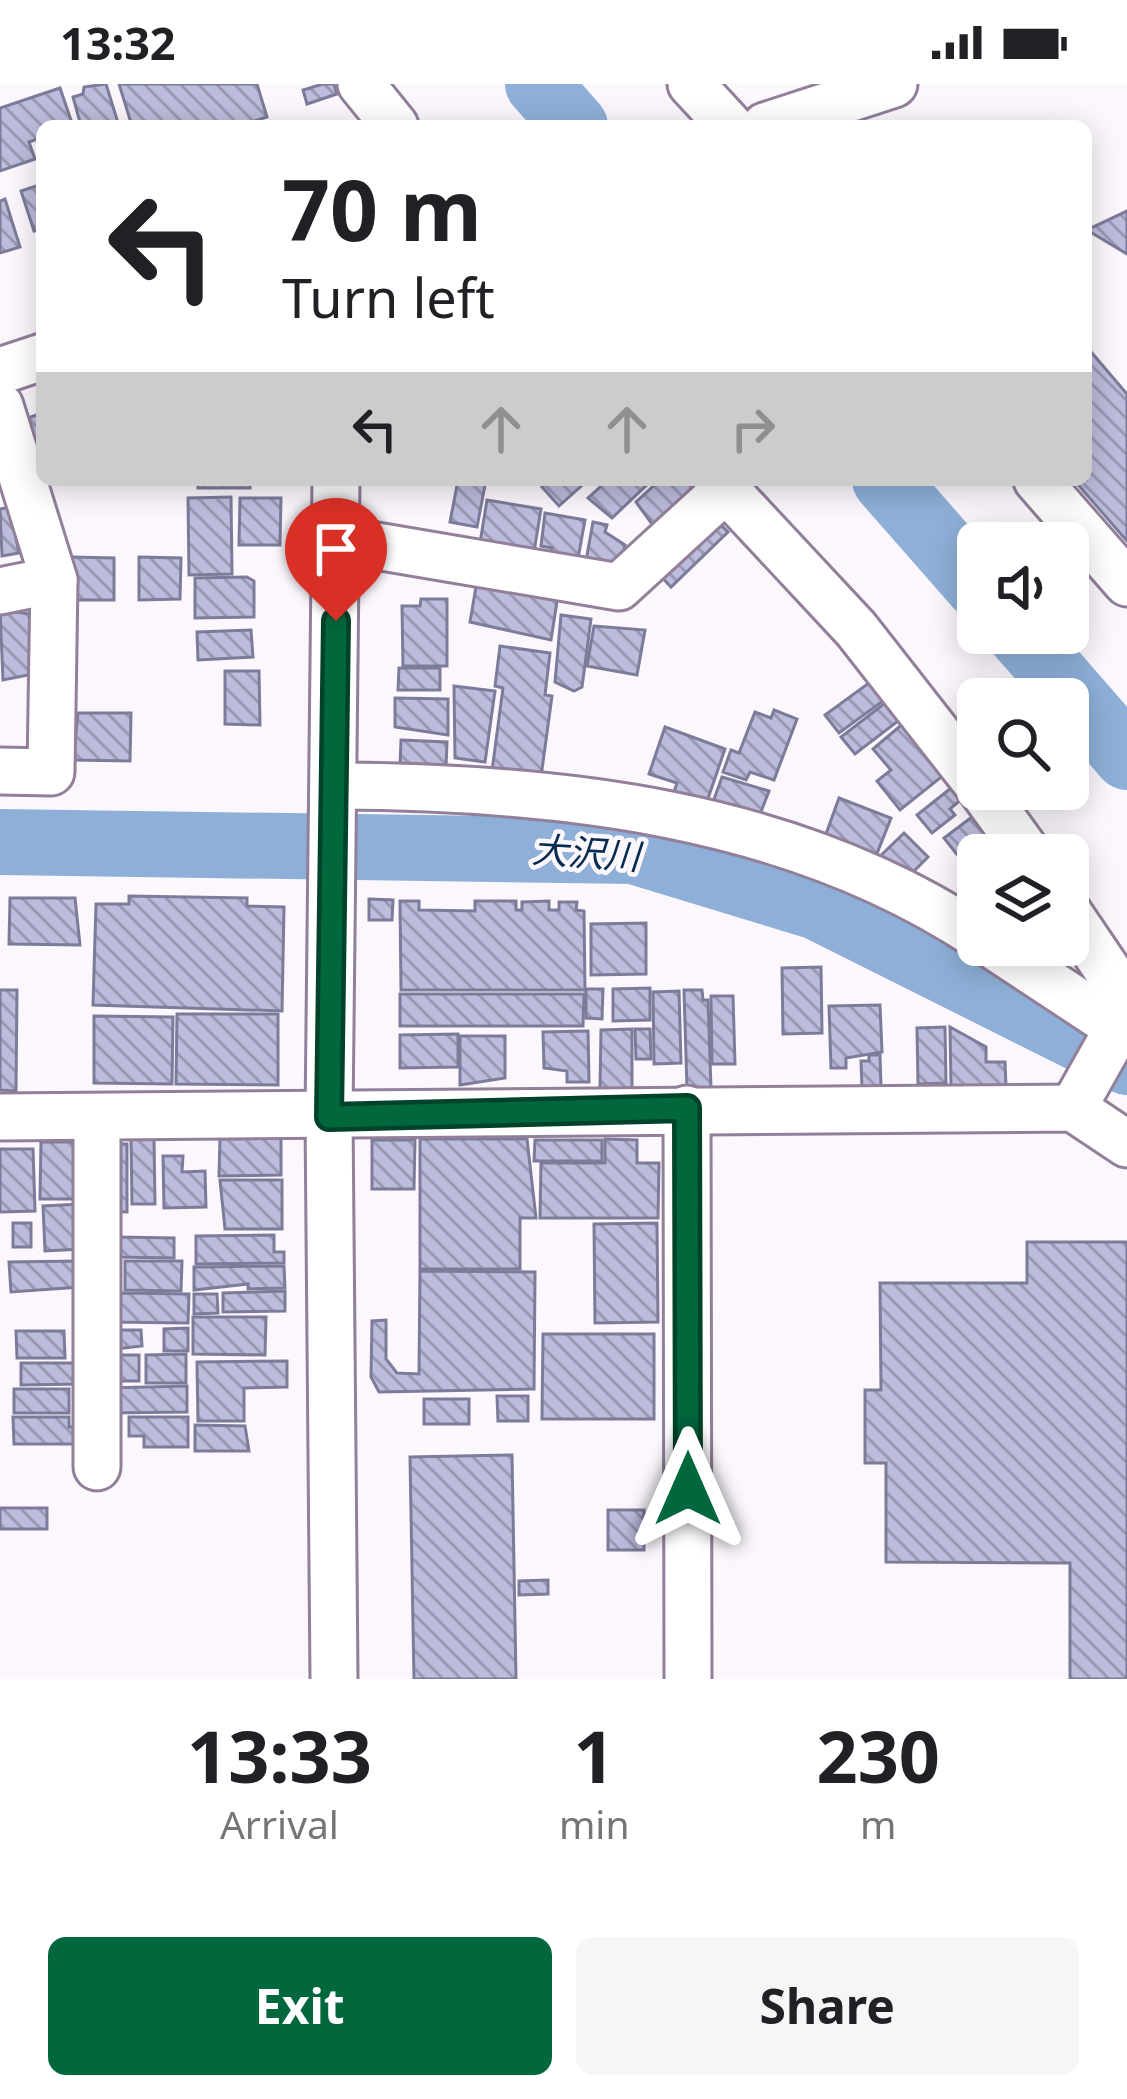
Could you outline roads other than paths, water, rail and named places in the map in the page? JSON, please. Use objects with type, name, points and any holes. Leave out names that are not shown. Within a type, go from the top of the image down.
[{"type":"street","points":[[361,84],[390,120]]},
{"type":"street","points":[[691,84],[724,120]]},
{"type":"street","points":[[784,120],[895,84]]},
{"type":"street","points":[[0,371],[36,359]]},
{"type":"street","points":[[0,406],[54,580],[50,772],[0,771]]},
{"type":"street","points":[[334,1679],[329,1117],[337,792],[336,486]]},
{"type":"street","points":[[335,538],[619,587],[720,486]]},
{"type":"street","points":[[722,486],[856,629],[957,758]]},
{"type":"street","points":[[1042,486],[1127,583]]},
{"type":"street","points":[[0,591],[54,580]]},
{"type":"street","points":[[337,792],[473,787],[638,806],[828,860],[920,897],[957,922]]},
{"type":"street","points":[[1089,950],[1124,1014]]},
{"type":"street","points":[[1032,966],[1124,1014]]},
{"type":"street","points":[[1078,1100],[1124,1014]]},
{"type":"street","points":[[0,1117],[329,1117],[1078,1100],[1127,1144]]},
{"type":"street","points":[[687,1108],[688,1679]]},
{"type":"street","points":[[97,1117],[97,1467]]},
{"type":"waterway","points":[[538,84],[570,120]]},
{"type":"waterway","points":[[890,486],[957,562]]},
{"type":"waterway","points":[[1037,654],[1127,757]]},
{"type":"waterway","name":"大沢川","points":[[0,842],[633,851],[817,907],[1127,1062]]}]
